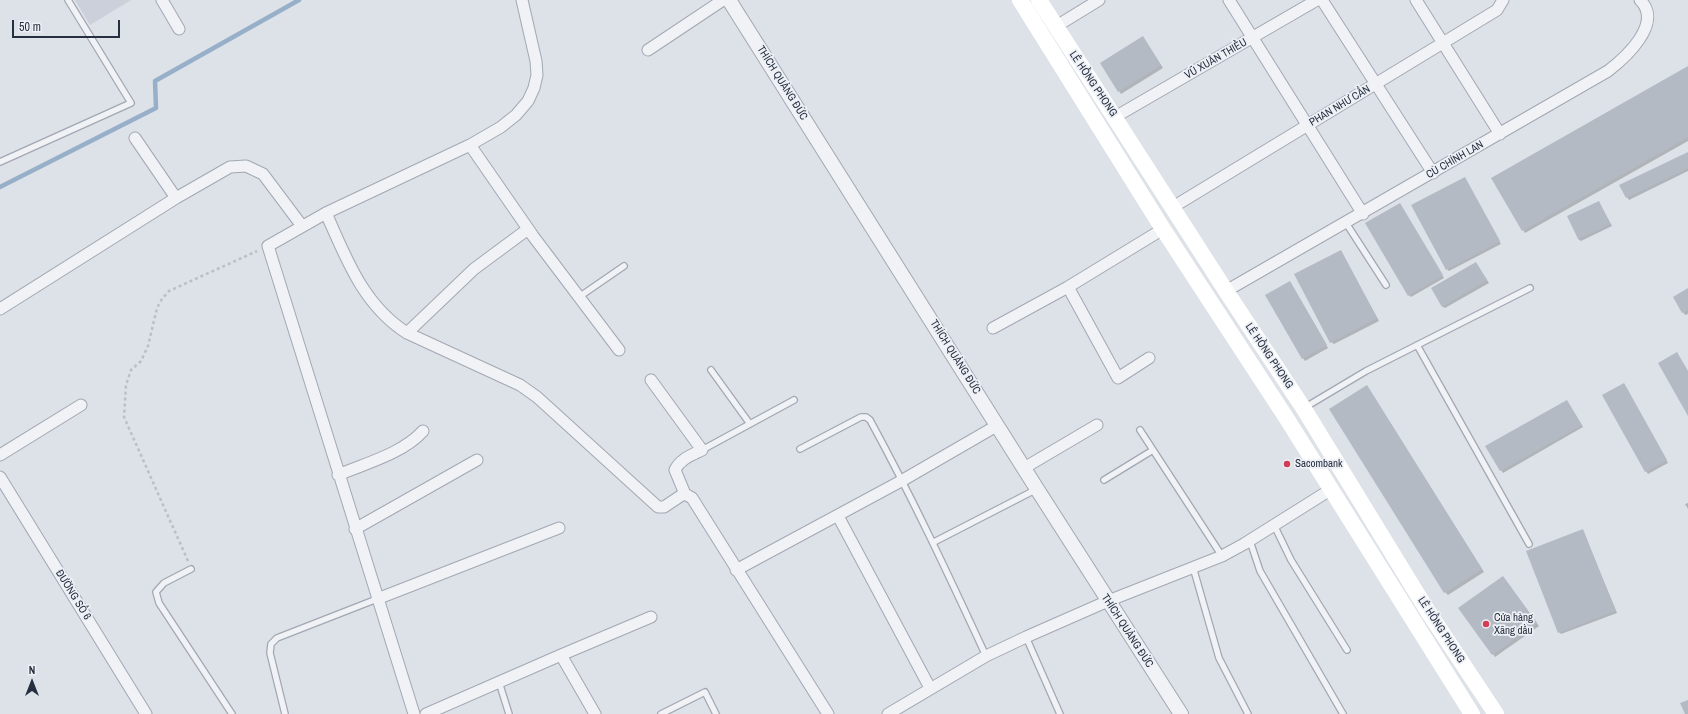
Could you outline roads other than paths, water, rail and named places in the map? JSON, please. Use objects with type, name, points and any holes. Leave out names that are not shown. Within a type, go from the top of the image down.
[{"type":"main road","name":"LÊ HỒNG PHONG","points":[[1020,0],[1163,229],[1287,419],[1330,490],[1472,714]]},
{"type":"main road","name":"LÊ HỒNG PHONG","points":[[1039,0],[1226,291],[1304,409],[1427,610],[1496,714]]},
{"type":"main road","points":[[1042,36],[1056,27]]},
{"type":"main road","points":[[1287,419],[1304,409]]},
{"type":"main road","points":[[1443,669],[1459,659]]},
{"type":"street","points":[[162,0],[179,29]]},
{"type":"street","points":[[414,714],[338,475],[268,246],[326,213],[470,145],[501,127],[516,115],[528,101],[534,88],[537,75],[536,61],[522,0]]},
{"type":"street","points":[[648,50],[723,0]]},
{"type":"street","name":"THÍCH QUẢNG ĐỨC","points":[[729,0],[1037,489],[1181,714]]},
{"type":"street","points":[[1056,27],[1099,0]]},
{"type":"street","points":[[1229,0],[1363,214]]},
{"type":"street","name":"VŨ XUÂN THIỀU","points":[[1115,117],[1317,0]]},
{"type":"street","points":[[1322,0],[1433,173]]},
{"type":"street","points":[[1416,0],[1444,42],[1500,134]]},
{"type":"street","name":"PHAN NHƯ CẨN","points":[[1173,207],[1497,10],[1504,0]]},
{"type":"street","name":"CÙ CHÍNH LAN","points":[[1226,291],[1363,214],[1608,71],[1625,58],[1637,44],[1643,32],[1646,15],[1645,7],[1640,0]]},
{"type":"street","points":[[135,138],[176,198]]},
{"type":"street","points":[[470,145],[528,229],[619,350]]},
{"type":"street","points":[[0,309],[176,198],[230,167],[246,166],[263,174],[302,226]]},
{"type":"street","points":[[326,213],[356,279],[366,294],[392,324],[407,333],[520,385],[537,397],[658,507],[664,507],[685,494]]},
{"type":"street","points":[[407,333],[474,269],[528,229]]},
{"type":"street","points":[[993,328],[1068,287],[1163,229]]},
{"type":"street","points":[[1068,287],[1118,378],[1149,358]]},
{"type":"street","points":[[651,380],[702,450],[686,458],[677,465],[675,470],[685,494],[692,498],[828,714]]},
{"type":"street","points":[[0,455],[81,405]]},
{"type":"street","points":[[736,570],[838,516],[998,425]]},
{"type":"street","points":[[1024,468],[1097,425]]},
{"type":"street","points":[[338,475],[403,448],[414,441],[423,431]]},
{"type":"street","points":[[355,529],[477,460]]},
{"type":"street","name":"ĐƯỜNG SỐ 6","points":[[0,477],[146,714]]},
{"type":"street","points":[[888,714],[986,656],[1026,637],[1108,601],[1222,556],[1250,541],[1330,490]]},
{"type":"street","points":[[838,516],[930,688]]},
{"type":"street","points":[[377,599],[559,528]]},
{"type":"street","points":[[426,714],[651,617]]},
{"type":"street","points":[[560,656],[595,714]]},
{"type":"lane","points":[[0,162],[131,102],[68,0]]},
{"type":"lane","points":[[1346,223],[1386,285]]},
{"type":"lane","points":[[579,297],[624,266]]},
{"type":"lane","points":[[1304,409],[1366,370],[1530,288]]},
{"type":"lane","points":[[1417,345],[1529,544]]},
{"type":"lane","points":[[712,370],[750,424]]},
{"type":"lane","points":[[702,450],[794,400]]},
{"type":"lane","points":[[800,449],[861,417],[866,417],[870,420],[903,480],[934,542],[986,656]]},
{"type":"lane","points":[[1140,430],[1222,556]]},
{"type":"lane","points":[[1104,480],[1153,450]]},
{"type":"lane","points":[[934,542],[1037,489]]},
{"type":"lane","points":[[1274,525],[1291,560],[1347,650]]},
{"type":"lane","points":[[1250,541],[1260,571],[1343,714]]},
{"type":"lane","points":[[1193,567],[1219,658],[1248,714]]},
{"type":"lane","points":[[191,569],[164,583],[156,592],[159,603],[232,714]]},
{"type":"lane","points":[[285,714],[270,653],[271,644],[277,638],[377,599]]},
{"type":"lane","points":[[1026,637],[1060,714]]},
{"type":"lane","points":[[499,682],[509,714]]},
{"type":"lane","points":[[661,714],[705,692],[716,714]]},
{"type":"waterway","points":[[0,187],[156,108],[155,81],[299,0]]},
{"type":"place","name":"Sacombank","points":[[1287,464]]},
{"type":"place","name":"Cửa hàng Xăng dầu","points":[[1486,624]]}]
